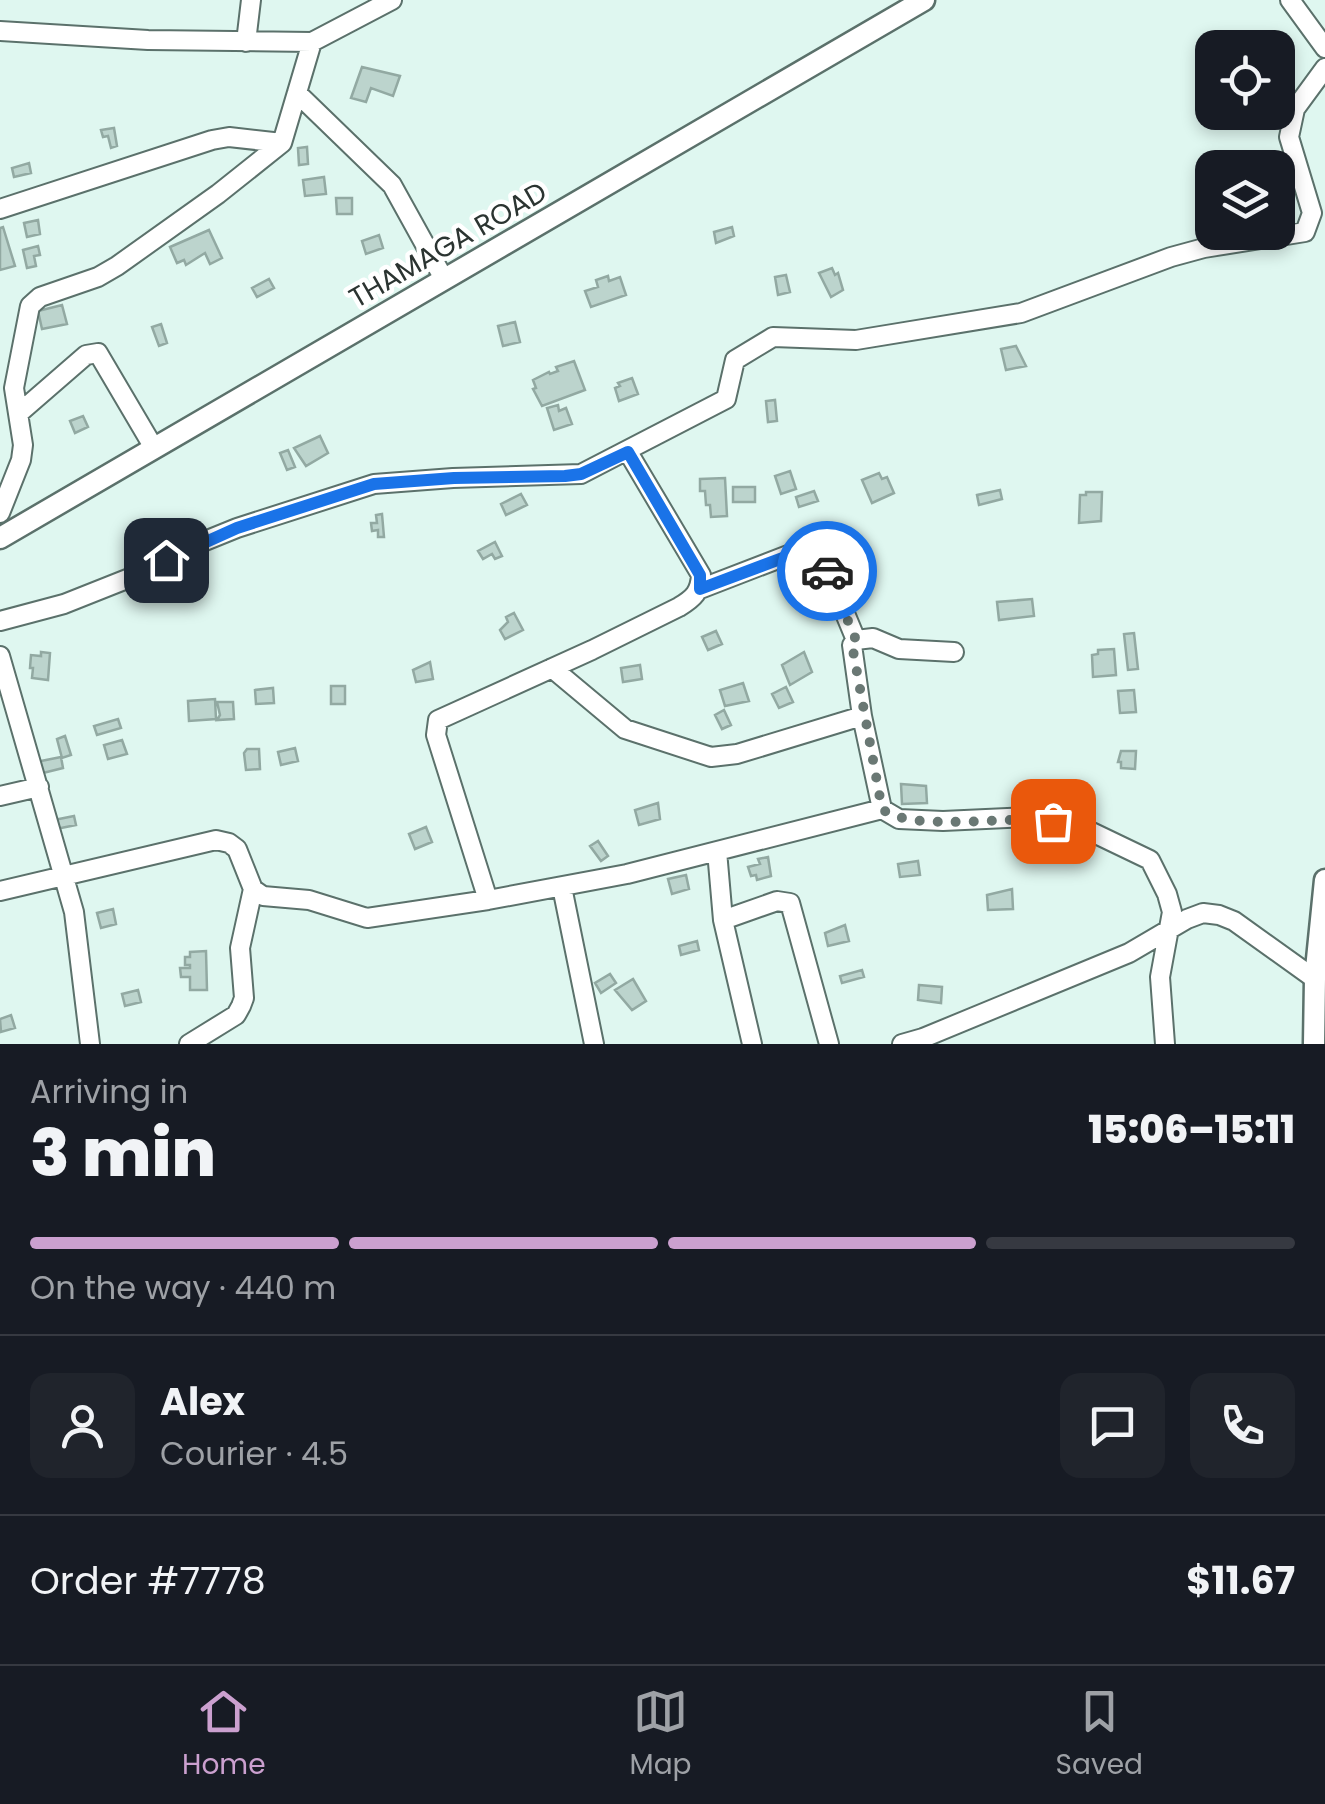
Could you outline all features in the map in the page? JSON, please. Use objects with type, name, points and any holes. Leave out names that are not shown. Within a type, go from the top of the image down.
[{"type":"main road","name":"THAMAGA ROAD","points":[[0,538],[924,0]]},
{"type":"main road","points":[[1314,1044],[1315,979],[1325,880]]},
{"type":"street","points":[[246,42],[251,0]]},
{"type":"street","points":[[336,28],[361,0]]},
{"type":"street","points":[[0,31],[312,42],[392,0]]},
{"type":"street","points":[[1290,0],[1325,48]]},
{"type":"street","points":[[0,513],[21,460],[18,414],[7,390],[30,306],[40,296],[98,277],[117,266],[282,143],[312,42]]},
{"type":"street","points":[[0,621],[81,597],[237,528],[374,484],[581,474],[726,399],[736,360],[772,337],[856,340],[1020,313],[1172,257],[1305,232],[1312,213],[1289,137],[1294,109],[1325,68]]},
{"type":"street","points":[[296,93],[392,186],[444,279]]},
{"type":"street","points":[[0,209],[212,140],[229,137],[282,143]]},
{"type":"street","points":[[18,414],[86,356],[98,353],[154,448]]},
{"type":"street","points":[[628,452],[700,575],[700,589]]},
{"type":"street","points":[[488,900],[436,736],[438,720],[679,607],[700,589],[796,552],[812,550],[822,558],[856,640]]},
{"type":"street","points":[[882,809],[852,645],[856,640],[873,638],[899,649],[954,652]]},
{"type":"street","points":[[0,656],[7,707],[39,787],[74,912],[90,1044]]},
{"type":"street","points":[[552,668],[624,730],[712,757],[737,754],[862,716]]},
{"type":"street","points":[[0,796],[39,787]]},
{"type":"street","points":[[253,890],[264,896],[309,900],[367,918],[562,887],[882,809],[899,818],[1031,818],[1075,824],[1150,860],[1168,894],[1172,912],[1160,977],[1165,1044]]},
{"type":"street","points":[[0,891],[194,842],[230,842],[237,849],[253,890],[240,948],[244,998],[236,1015],[189,1044]]},
{"type":"street","points":[[717,851],[723,920],[752,1044]]},
{"type":"street","points":[[562,887],[594,1044]]},
{"type":"street","points":[[723,920],[777,901],[790,903],[830,1044]]},
{"type":"street","points":[[902,1044],[1128,953],[1170,928],[1204,914],[1220,914],[1252,931],[1315,979]]},
{"type":"building","points":[[362,67],[400,76],[393,96],[371,88],[366,102],[351,98]]},
{"type":"building","points":[[114,128],[117,146],[111,148],[108,136],[103,137],[101,130]]},
{"type":"building","points":[[307,147],[308,164],[299,165],[298,148]]},
{"type":"building","points":[[29,163],[31,173],[14,177],[12,168]]},
{"type":"building","points":[[324,177],[326,194],[305,196],[303,180]]},
{"type":"building","points":[[336,198],[352,198],[352,214],[337,214]]},
{"type":"building","points":[[38,220],[40,234],[27,237],[24,223]]},
{"type":"building","points":[[3,227],[15,266],[0,270],[0,228]]},
{"type":"building","points":[[732,227],[734,236],[716,243],[714,232]]},
{"type":"building","points":[[209,230],[222,258],[210,264],[205,253],[186,265],[184,260],[177,263],[170,247]]},
{"type":"building","points":[[379,235],[383,248],[366,254],[362,241]]},
{"type":"building","points":[[38,246],[36,266],[27,268],[23,250]]},
{"type":"building","points":[[832,268],[835,275],[838,273],[843,290],[831,297],[819,273]]},
{"type":"building","points":[[786,275],[790,292],[778,295],[775,277]]},
{"type":"building","points":[[608,276],[609,281],[620,277],[626,295],[591,307],[585,291],[598,287],[596,280]]},
{"type":"building","points":[[269,279],[274,288],[257,297],[252,288]]},
{"type":"building","points":[[62,305],[67,324],[42,329],[38,311]]},
{"type":"building","points":[[515,322],[520,342],[503,346],[498,326]]},
{"type":"building","points":[[161,324],[167,343],[159,346],[152,327]]},
{"type":"building","points":[[1016,346],[1026,366],[1006,370],[1001,349]]},
{"type":"building","points":[[574,361],[585,390],[542,406],[533,380]]},
{"type":"building","points":[[632,378],[638,394],[619,401],[615,388]]},
{"type":"building","points":[[775,400],[777,421],[768,422],[766,401]]},
{"type":"building","points":[[558,405],[559,411],[566,408],[572,424],[554,430],[547,408]]},
{"type":"building","points":[[83,416],[88,427],[75,433],[70,421]]},
{"type":"building","points":[[320,436],[328,453],[306,466],[294,448]]},
{"type":"building","points":[[288,450],[295,467],[287,470],[280,453]]},
{"type":"building","points":[[790,471],[796,489],[781,494],[775,476]]},
{"type":"building","points":[[879,473],[882,479],[887,477],[894,493],[872,503],[862,480]]},
{"type":"building","points":[[725,478],[727,516],[711,517],[705,491],[700,491],[700,479]]},
{"type":"building","points":[[733,487],[755,487],[755,502],[733,502]]},
{"type":"building","points":[[1000,490],[1002,499],[979,505],[977,495]]},
{"type":"building","points":[[814,491],[818,501],[799,507],[796,497]]},
{"type":"building","points":[[1102,492],[1101,521],[1079,523],[1080,495]]},
{"type":"building","points":[[521,494],[527,505],[506,515],[501,504]]},
{"type":"building","points":[[382,514],[384,537],[378,537],[378,530],[372,531],[371,523],[377,523],[376,515]]},
{"type":"building","points":[[495,542],[502,556],[495,559],[492,554],[483,559],[478,551]]},
{"type":"building","points":[[1032,599],[1034,616],[999,620],[997,602]]},
{"type":"building","points":[[514,613],[523,630],[505,639],[500,630],[508,622],[506,617]]},
{"type":"building","points":[[716,631],[722,644],[708,650],[702,637]]},
{"type":"building","points":[[1134,633],[1138,669],[1128,670],[1124,634]]},
{"type":"building","points":[[1114,649],[1116,675],[1093,677],[1092,655],[1098,654],[1098,650]]},
{"type":"building","points":[[41,652],[50,653],[48,680],[32,678],[31,655],[41,656]]},
{"type":"building","points":[[804,652],[812,672],[790,685],[782,665]]},
{"type":"building","points":[[430,662],[433,679],[416,682],[413,670]]},
{"type":"building","points":[[640,665],[642,679],[623,682],[621,668]]},
{"type":"building","points":[[743,683],[749,701],[725,706],[720,690]]},
{"type":"building","points":[[331,686],[345,686],[345,704],[331,704]]},
{"type":"building","points":[[786,687],[793,702],[779,708],[772,694]]},
{"type":"building","points":[[273,688],[274,703],[256,704],[255,690]]},
{"type":"building","points":[[1134,690],[1136,712],[1120,713],[1118,691]]},
{"type":"building","points":[[215,699],[216,719],[189,721],[188,701]]},
{"type":"building","points":[[217,702],[233,702],[234,719],[217,720]]},
{"type":"building","points":[[724,710],[731,725],[722,729],[715,715]]},
{"type":"building","points":[[118,719],[121,728],[97,735],[94,726]]},
{"type":"building","points":[[65,736],[71,755],[62,758],[57,739]]},
{"type":"building","points":[[122,740],[127,754],[108,759],[104,745]]},
{"type":"building","points":[[295,748],[298,761],[281,765],[278,752]]},
{"type":"building","points":[[247,749],[259,749],[260,769],[246,770]]},
{"type":"building","points":[[1121,751],[1136,751],[1135,769],[1121,768]]},
{"type":"building","points":[[61,757],[63,768],[39,774],[36,762]]},
{"type":"building","points":[[901,784],[926,786],[927,803],[902,804]]},
{"type":"building","points":[[658,803],[660,819],[639,825],[635,810]]},
{"type":"building","points":[[74,816],[76,825],[56,829],[54,820]]},
{"type":"building","points":[[426,827],[432,842],[415,849],[409,834]]},
{"type":"building","points":[[598,841],[608,856],[601,861],[590,846]]},
{"type":"building","points":[[768,857],[771,876],[757,880],[756,875],[751,876],[748,867]]},
{"type":"building","points":[[918,861],[920,875],[900,877],[898,864]]},
{"type":"building","points":[[686,875],[689,889],[672,894],[668,879]]},
{"type":"building","points":[[1012,889],[1013,909],[988,910],[987,895]]},
{"type":"building","points":[[113,909],[116,924],[101,928],[97,913]]},
{"type":"building","points":[[845,925],[849,941],[828,946],[825,933]]},
{"type":"building","points":[[697,941],[699,950],[681,955],[679,946]]},
{"type":"building","points":[[206,951],[207,990],[190,990],[190,977],[181,977],[180,968],[190,968],[185,965],[185,957],[190,957],[190,952]]},
{"type":"building","points":[[862,970],[864,977],[842,983],[840,976]]},
{"type":"building","points":[[610,974],[616,983],[601,993],[595,983]]},
{"type":"building","points":[[633,979],[646,1001],[632,1010],[615,990]]},
{"type":"building","points":[[919,985],[942,987],[941,1003],[918,1000]]},
{"type":"building","points":[[138,990],[141,1002],[125,1006],[122,994]]},
{"type":"building","points":[[11,1015],[15,1028],[1,1032],[0,1019]]},
{"type":"way so far","points":[[827,571],[856,640],[852,645],[862,716],[882,809],[899,818],[1053,821]]},
{"type":"route","points":[[166,560],[237,528],[374,484],[510,476],[551,478],[581,474],[628,452],[700,575],[700,589],[804,550],[818,554],[827,571]]}]
